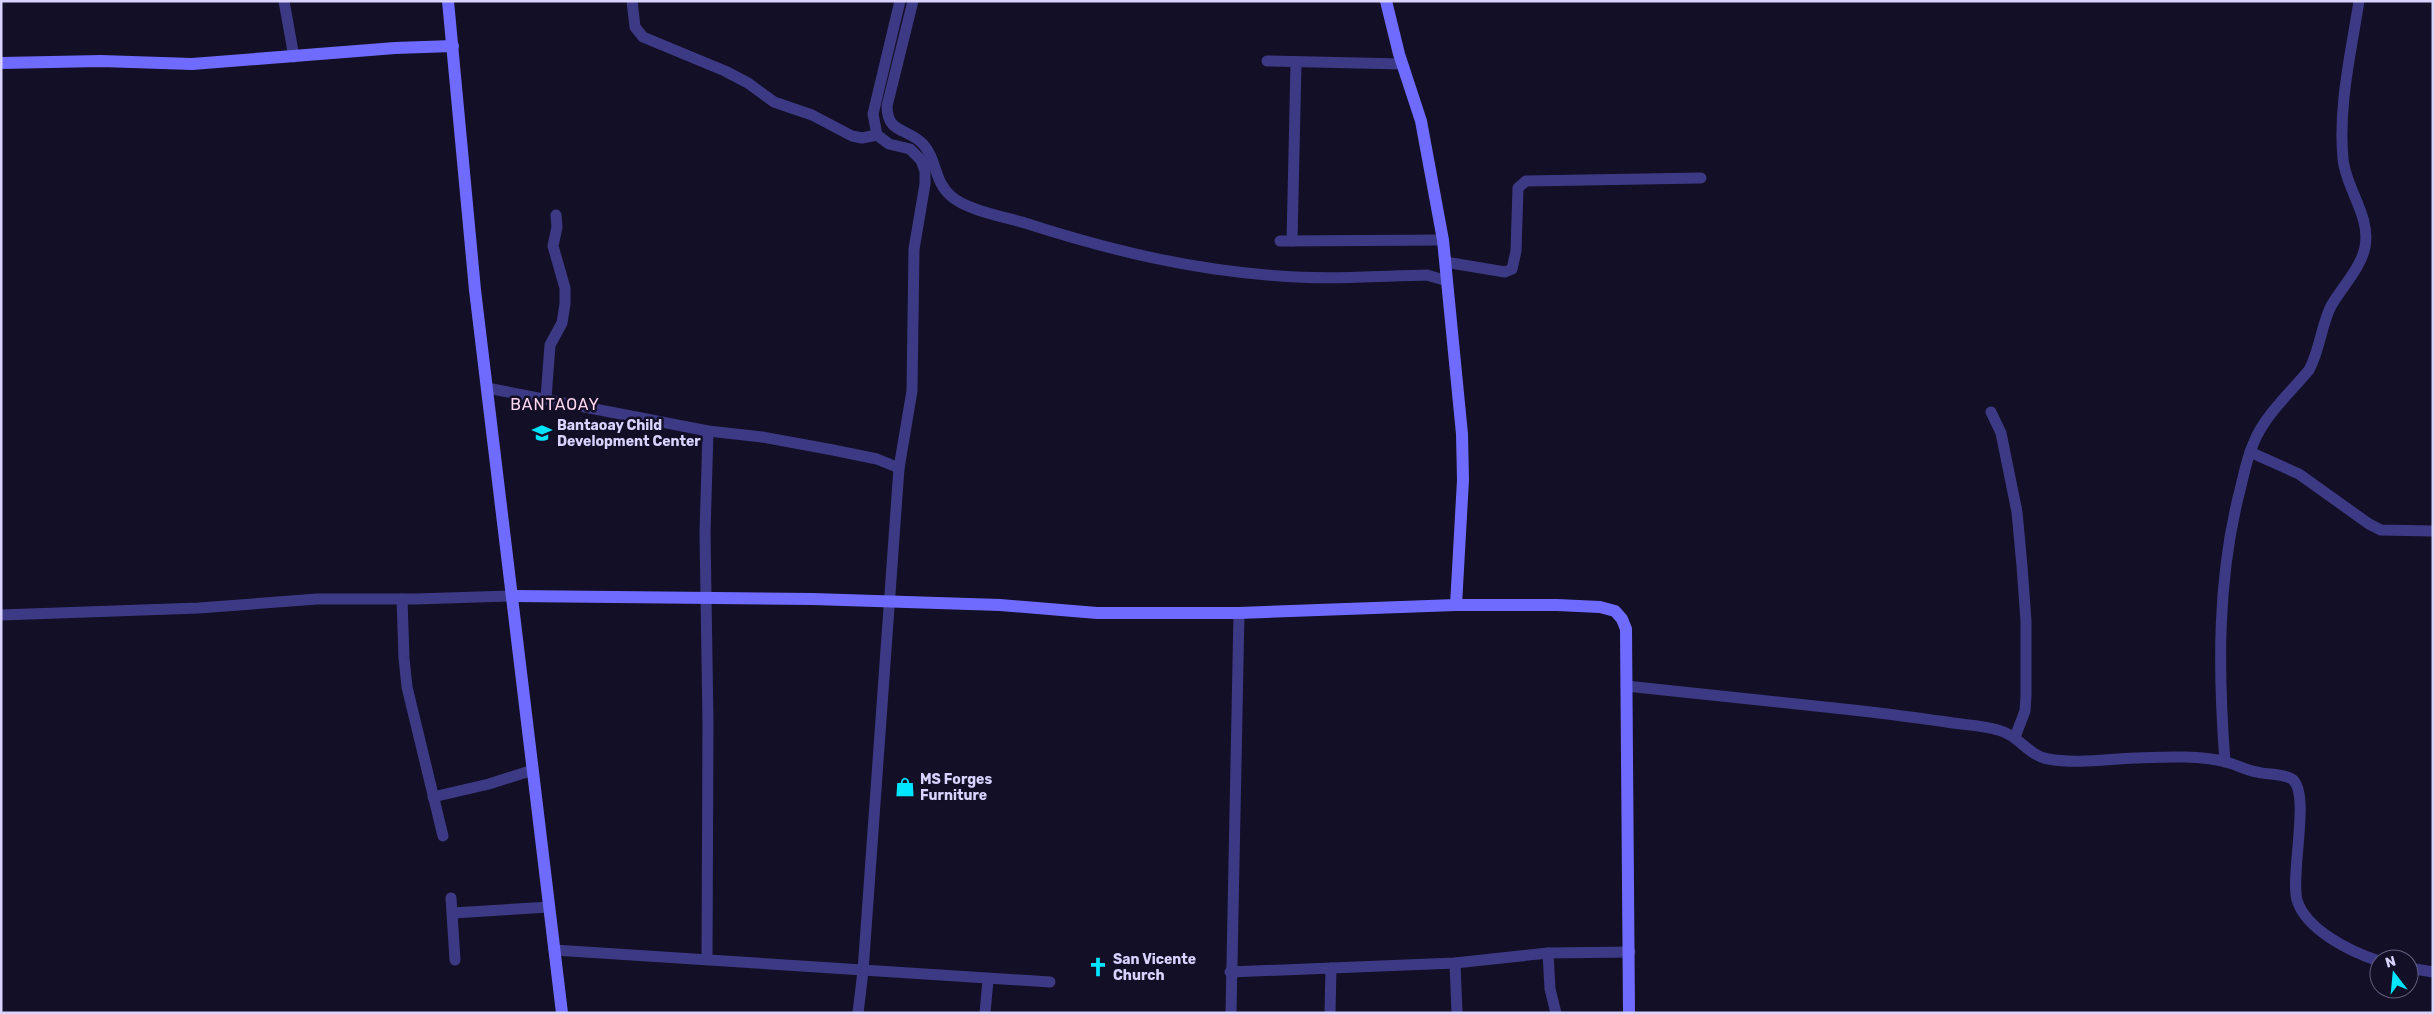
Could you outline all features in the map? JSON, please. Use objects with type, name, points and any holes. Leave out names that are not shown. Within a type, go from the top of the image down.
[{"type":"street","points":[[284,1],[294,57]]},
{"type":"street","points":[[448,1],[475,290],[514,596],[562,1013]]},
{"type":"street","points":[[632,1],[635,27],[644,37],[725,71],[748,83],[774,102],[812,115],[852,136],[862,138],[877,135]]},
{"type":"street","points":[[858,1013],[863,971],[899,468],[912,391],[914,249],[925,184],[925,171],[921,160],[910,149],[889,144],[877,135],[873,114],[900,1]]},
{"type":"street","points":[[914,1],[887,106],[887,115],[894,127],[923,144],[930,153],[942,187],[958,202],[1077,240],[1186,266],[1281,277],[1427,275],[1447,281]]},
{"type":"street","points":[[1386,1],[1402,64],[1421,121],[1443,240],[1462,443],[1463,480],[1456,605]]},
{"type":"street","points":[[2225,762],[2220,689],[2222,585],[2228,544],[2250,452],[2263,426],[2309,370],[2314,361],[2330,308],[2362,258],[2365,246],[2366,231],[2347,175],[2343,148],[2346,72],[2359,1]]},
{"type":"street","points":[[1,63],[101,61],[192,64],[395,48],[452,46]]},
{"type":"street","points":[[1267,61],[1402,64]]},
{"type":"street","points":[[1296,63],[1286,241],[1443,240]]},
{"type":"street","points":[[1445,262],[1505,272],[1512,269],[1516,251],[1518,188],[1526,181],[1701,178]]},
{"type":"street","points":[[546,398],[550,345],[562,323],[565,304],[565,288],[553,246],[557,227],[556,215]]},
{"type":"street","points":[[487,388],[708,431],[762,437],[833,450],[877,459],[899,468]]},
{"type":"street","points":[[1990,412],[2001,433],[2018,512],[2026,621],[2026,696],[2025,711],[2015,737]]},
{"type":"street","points":[[707,959],[705,494],[708,431]]},
{"type":"street","points":[[2250,452],[2299,474],[2369,524],[2381,530],[2433,531]]},
{"type":"street","points":[[1,615],[189,608],[317,599],[514,596],[706,598],[1000,605],[1097,613],[1239,613],[1456,605],[1557,604],[1600,607],[1615,611],[1622,618],[1626,629],[1629,1013]]},
{"type":"street","points":[[402,599],[407,687],[443,836]]},
{"type":"street","points":[[1231,1013],[1230,972],[1236,846],[1239,613]]},
{"type":"street","points":[[1626,686],[1901,715],[1998,730],[2015,737],[2035,756],[2049,760],[2198,758],[2225,762],[2244,769],[2287,776],[2296,782],[2299,789],[2296,890],[2301,908],[2310,920],[2339,944],[2369,958]]},
{"type":"street","points":[[433,797],[489,784],[533,770]]},
{"type":"street","points":[[451,898],[456,960]]},
{"type":"street","points":[[453,912],[549,907]]},
{"type":"street","points":[[554,950],[707,959],[988,980],[1050,982]]},
{"type":"street","points":[[1230,972],[1455,963],[1548,953],[1630,952]]},
{"type":"street","points":[[1548,953],[1550,989],[1556,1013]]},
{"type":"street","points":[[1455,963],[1457,1013]]},
{"type":"street","points":[[1330,1013],[1331,968]]},
{"type":"street","points":[[2419,970],[2433,972]]},
{"type":"street","points":[[985,1013],[988,980]]},
{"type":"place","name":"Bantaoay Child Development Center","points":[[542,433]]},
{"type":"place","name":"MS Forges Furniture","points":[[905,787]]},
{"type":"place","name":"San Vicente Church","points":[[1098,967]]},
{"type":"district","name":"BANTAOAY","points":[[555,404]]}]
